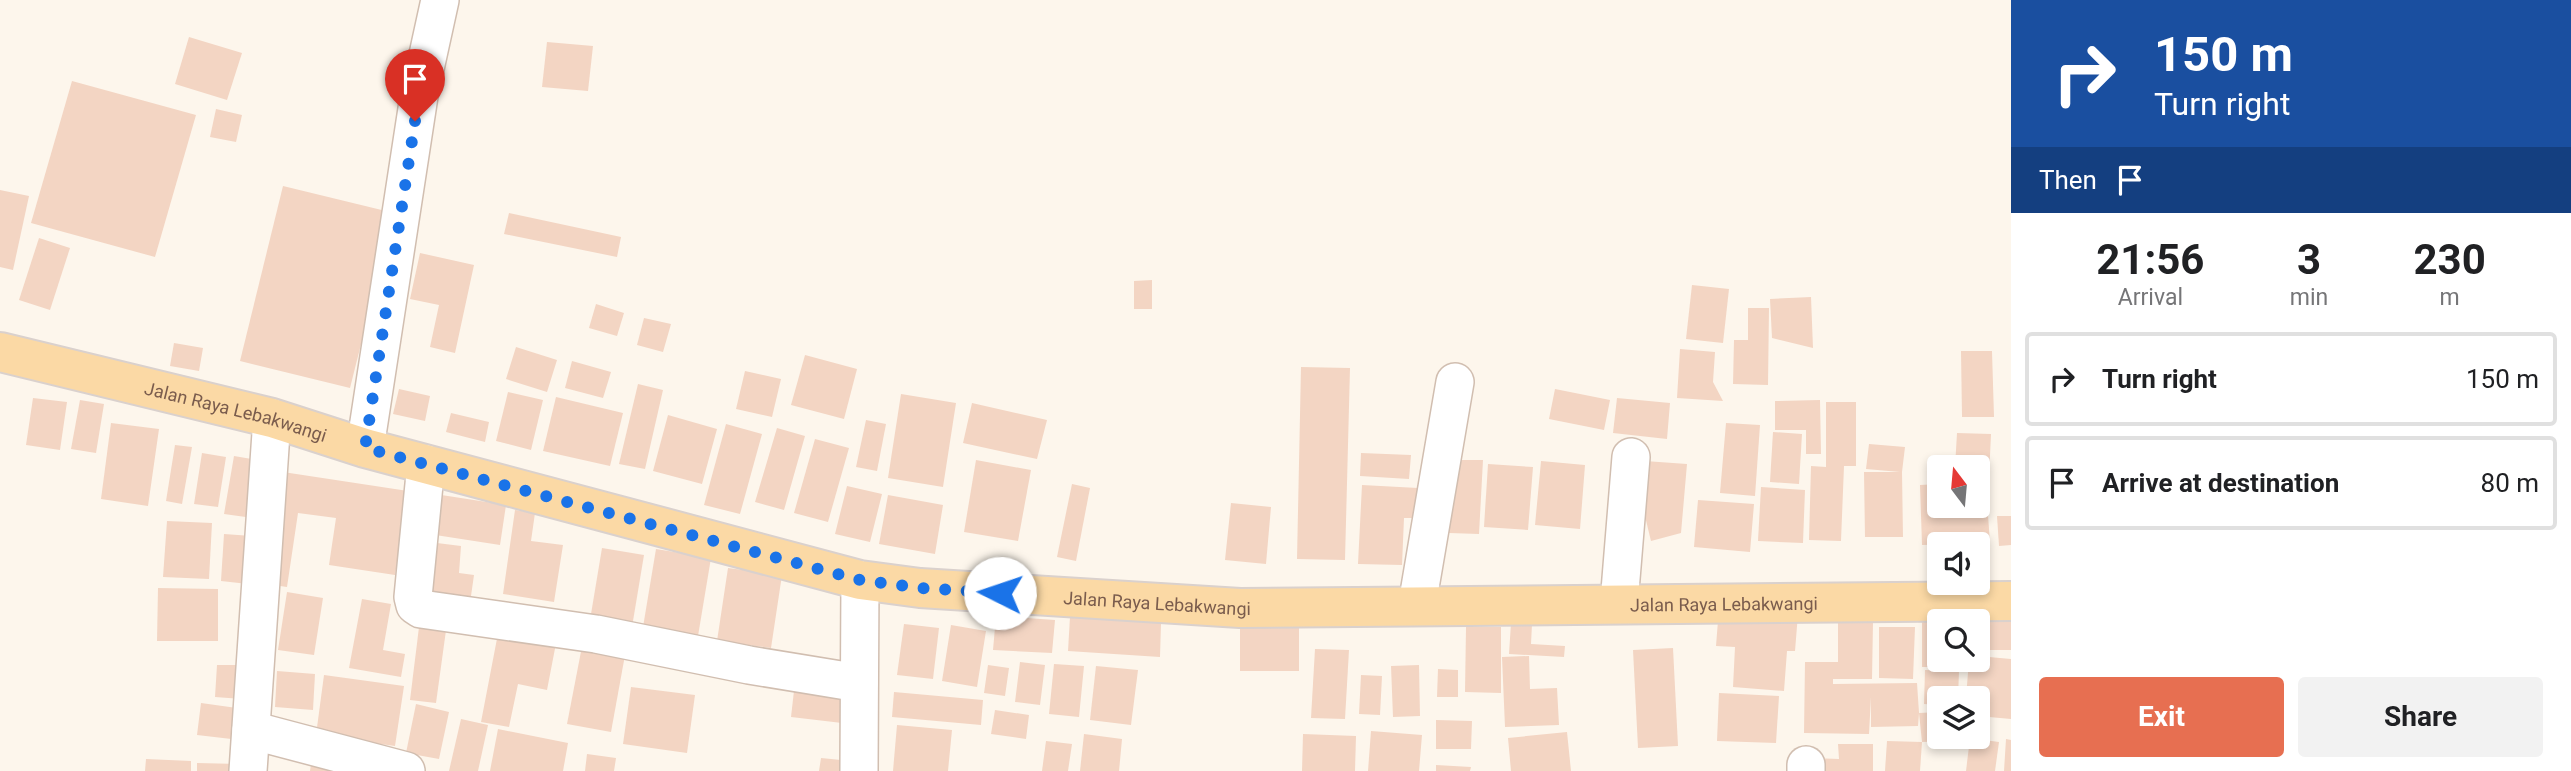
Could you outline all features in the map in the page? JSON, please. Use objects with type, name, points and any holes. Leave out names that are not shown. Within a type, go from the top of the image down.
[{"type":"main road","name":"Jalan Raya Lebakwangi","points":[[0,352],[272,418],[365,448],[860,580],[920,588],[1240,608],[2011,601]]},
{"type":"street","points":[[365,448],[419,96],[440,0]]},
{"type":"street","points":[[1417,606],[1455,382]]},
{"type":"street","points":[[248,771],[272,418]]},
{"type":"street","points":[[1619,603],[1631,457]]},
{"type":"street","points":[[426,464],[413,597],[415,605],[421,609],[596,634],[749,666],[859,683]]},
{"type":"street","points":[[859,771],[860,580]]},
{"type":"street","points":[[251,730],[406,771]]},
{"type":"building","points":[[189,37],[242,53],[227,100],[175,84]]},
{"type":"building","points":[[547,42],[593,46],[588,91],[542,87]]},
{"type":"building","points":[[72,81],[196,115],[155,257],[31,223]]},
{"type":"building","points":[[216,109],[242,115],[236,142],[210,137]]},
{"type":"building","points":[[283,186],[394,213],[350,388],[240,361]]},
{"type":"building","points":[[0,190],[29,196],[13,270],[0,267]]},
{"type":"building","points":[[509,213],[621,237],[617,257],[504,234]]},
{"type":"building","points":[[39,238],[70,248],[50,310],[19,300]]},
{"type":"building","points":[[420,253],[474,265],[455,353],[430,347],[439,305],[410,299]]},
{"type":"building","points":[[1152,280],[1152,309],[1134,309],[1134,281]]},
{"type":"building","points":[[1692,285],[1729,289],[1723,343],[1686,339]]},
{"type":"building","points":[[1811,297],[1813,348],[1772,338],[1770,299]]},
{"type":"building","points":[[596,304],[624,313],[617,336],[589,328]]},
{"type":"building","points":[[1748,308],[1769,308],[1768,385],[1733,384],[1734,340],[1748,340]]},
{"type":"building","points":[[644,318],[671,324],[663,352],[637,345]]},
{"type":"building","points":[[174,343],[203,348],[199,371],[170,366]]},
{"type":"building","points":[[516,347],[557,360],[547,392],[506,379]]},
{"type":"building","points":[[1680,349],[1715,352],[1713,382],[1723,401],[1677,398]]},
{"type":"building","points":[[1961,351],[1992,351],[1994,417],[1962,417]]},
{"type":"building","points":[[805,355],[857,369],[844,419],[791,405]]},
{"type":"building","points":[[572,361],[611,372],[603,398],[565,388]]},
{"type":"building","points":[[1301,367],[1350,368],[1345,560],[1297,559]]},
{"type":"building","points":[[745,371],[781,379],[772,417],[736,409]]},
{"type":"building","points":[[638,384],[663,390],[645,469],[619,464]]},
{"type":"building","points":[[399,389],[430,396],[425,421],[393,414]]},
{"type":"building","points":[[1555,389],[1610,400],[1604,430],[1549,419]]},
{"type":"building","points":[[508,392],[543,400],[531,450],[496,441]]},
{"type":"building","points":[[901,394],[956,403],[943,487],[888,478]]},
{"type":"building","points":[[556,397],[623,413],[610,466],[543,451]]},
{"type":"building","points":[[33,398],[67,402],[60,450],[26,445]]},
{"type":"building","points":[[1617,398],[1670,403],[1667,439],[1613,433]]},
{"type":"building","points":[[80,400],[104,404],[96,453],[71,449]]},
{"type":"building","points":[[1820,400],[1821,454],[1806,454],[1806,430],[1775,430],[1775,401]]},
{"type":"building","points":[[1826,402],[1856,402],[1856,466],[1844,466],[1841,541],[1809,540],[1811,466],[1826,467]]},
{"type":"building","points":[[972,403],[1047,420],[1037,459],[963,443]]},
{"type":"building","points":[[451,413],[489,422],[485,442],[446,432]]},
{"type":"building","points":[[668,415],[717,429],[702,484],[653,471]]},
{"type":"building","points":[[866,420],[886,424],[877,471],[856,467]]},
{"type":"building","points":[[111,423],[159,429],[148,506],[101,499]]},
{"type":"building","points":[[1726,423],[1760,425],[1755,496],[1720,493]]},
{"type":"building","points":[[726,424],[762,434],[740,514],[704,505]]},
{"type":"building","points":[[777,428],[805,436],[784,510],[755,502]]},
{"type":"building","points":[[1773,432],[1802,434],[1799,484],[1770,482]]},
{"type":"building","points":[[1957,433],[1991,434],[1990,456],[1956,455]]},
{"type":"building","points":[[815,439],[849,448],[828,522],[794,513]]},
{"type":"building","points":[[1869,444],[1905,447],[1902,472],[1903,537],[1865,537],[1864,472],[1900,472],[1866,469]]},
{"type":"building","points":[[175,445],[192,447],[182,504],[166,501]]},
{"type":"building","points":[[202,453],[226,457],[218,507],[194,504]]},
{"type":"building","points":[[1361,453],[1411,455],[1409,479],[1360,476]]},
{"type":"building","points":[[234,456],[263,461],[253,518],[224,514]]},
{"type":"building","points":[[976,460],[1031,470],[1018,541],[964,532]]},
{"type":"building","points":[[1452,460],[1483,460],[1479,534],[1449,533]]},
{"type":"building","points":[[1541,461],[1585,465],[1580,529],[1535,525]]},
{"type":"building","points":[[1645,461],[1687,464],[1681,533],[1651,541],[1642,504]]},
{"type":"building","points":[[1488,464],[1533,467],[1528,530],[1484,527]]},
{"type":"building","points":[[283,472],[408,491],[395,575],[329,565],[336,518],[298,513],[287,587],[266,584]]},
{"type":"building","points":[[1072,484],[1090,488],[1076,561],[1057,557]]},
{"type":"building","points":[[1362,485],[1418,488],[1417,518],[1404,518],[1402,565],[1358,564]]},
{"type":"building","points":[[1920,485],[1927,485],[1927,518],[1988,518],[1989,532],[1927,532],[1927,545],[1922,545]]},
{"type":"building","points":[[847,486],[882,494],[870,542],[835,534]]},
{"type":"building","points":[[1761,487],[1805,490],[1803,543],[1758,541]]},
{"type":"building","points":[[435,494],[506,505],[500,545],[429,534]]},
{"type":"building","points":[[888,495],[943,505],[935,554],[879,544]]},
{"type":"building","points":[[1698,500],[1754,504],[1750,552],[1694,547]]},
{"type":"building","points":[[1231,503],[1271,507],[1266,564],[1225,560]]},
{"type":"building","points":[[515,510],[535,513],[531,541],[563,545],[554,602],[503,594]]},
{"type":"building","points":[[1997,516],[2011,516],[2011,545],[1999,546]]},
{"type":"building","points":[[167,521],[212,523],[209,579],[163,577]]},
{"type":"building","points":[[224,534],[252,536],[248,584],[221,581]]},
{"type":"building","points":[[429,542],[461,546],[459,573],[474,575],[470,603],[422,598]]},
{"type":"building","points":[[602,548],[644,555],[632,627],[590,620]]},
{"type":"building","points":[[656,549],[711,558],[697,642],[642,633]]},
{"type":"building","points":[[728,568],[782,575],[771,648],[717,641]]},
{"type":"building","points":[[158,588],[218,589],[218,641],[157,641]]},
{"type":"building","points":[[287,592],[323,598],[314,655],[278,650]]},
{"type":"building","points":[[362,599],[391,604],[383,650],[405,654],[401,677],[349,668]]},
{"type":"building","points":[[1719,608],[1798,614],[1795,651],[1787,651],[1784,691],[1733,687],[1735,647],[1716,646]]},
{"type":"building","points":[[996,616],[1055,620],[1052,653],[993,650]]},
{"type":"building","points":[[1070,617],[1161,623],[1160,657],[1068,651]]},
{"type":"building","points":[[1990,617],[2011,618],[2011,650],[1990,650]]},
{"type":"building","points":[[1922,618],[1927,618],[1927,667],[1922,667]]},
{"type":"building","points":[[420,619],[447,623],[436,703],[410,700]]},
{"type":"building","points":[[1838,622],[1873,622],[1872,679],[1833,679],[1833,684],[1917,683],[1918,726],[1871,727],[1871,697],[1869,734],[1804,733],[1805,662],[1838,662]]},
{"type":"building","points":[[500,623],[558,633],[547,690],[518,684],[509,727],[481,722]]},
{"type":"building","points":[[1511,623],[1532,624],[1531,644],[1565,646],[1564,657],[1509,654]]},
{"type":"building","points":[[904,624],[939,628],[933,679],[897,675]]},
{"type":"building","points":[[951,625],[986,631],[977,687],[942,681]]},
{"type":"building","points":[[1466,627],[1501,627],[1501,693],[1465,692]]},
{"type":"building","points":[[1879,627],[1915,627],[1913,679],[1879,678]]},
{"type":"building","points":[[1240,628],[1299,628],[1299,671],[1240,671]]},
{"type":"building","points":[[584,636],[627,644],[611,732],[567,724]]},
{"type":"building","points":[[1673,648],[1678,746],[1638,748],[1633,650]]},
{"type":"building","points":[[1315,649],[1349,650],[1345,719],[1311,718]]},
{"type":"building","points":[[1529,656],[1530,689],[1557,688],[1559,725],[1505,727],[1502,657]]},
{"type":"building","points":[[1990,657],[2011,659],[2011,719],[1990,717],[1990,686],[1967,686],[1968,672],[1990,672]]},
{"type":"building","points":[[1020,662],[1045,665],[1040,705],[1015,702]]},
{"type":"building","points":[[1054,664],[1084,666],[1079,717],[1049,714]]},
{"type":"building","points":[[217,665],[243,665],[242,699],[215,697]]},
{"type":"building","points":[[988,665],[1009,668],[1005,696],[984,693]]},
{"type":"building","points":[[1419,665],[1420,716],[1393,717],[1391,666]]},
{"type":"building","points":[[1096,666],[1138,670],[1131,725],[1090,720]]},
{"type":"building","points":[[1438,669],[1458,670],[1458,697],[1437,697]]},
{"type":"building","points":[[1925,670],[1959,672],[1958,686],[1927,686],[1927,704],[1924,704]]},
{"type":"building","points":[[277,671],[315,674],[313,710],[275,707]]},
{"type":"building","points":[[324,675],[404,686],[395,746],[316,735]]},
{"type":"building","points":[[1361,675],[1382,676],[1380,715],[1359,714]]},
{"type":"building","points":[[795,682],[846,688],[842,723],[791,717]]},
{"type":"building","points":[[631,687],[695,695],[687,753],[623,744]]},
{"type":"building","points":[[894,692],[983,700],[981,725],[892,717]]},
{"type":"building","points":[[1719,693],[1779,696],[1776,743],[1717,741]]},
{"type":"building","points":[[201,703],[244,709],[240,740],[197,735]]},
{"type":"building","points":[[416,704],[449,712],[439,759],[406,753]]},
{"type":"building","points":[[995,710],[1029,715],[1026,739],[991,734]]},
{"type":"building","points":[[1919,713],[1927,713],[1927,742],[1922,742]]},
{"type":"building","points":[[461,719],[488,725],[478,771],[449,771]]},
{"type":"building","points":[[1436,720],[1472,721],[1471,749],[1436,749]]},
{"type":"building","points":[[897,725],[952,730],[948,771],[893,771]]},
{"type":"building","points":[[498,729],[568,743],[563,771],[490,771]]},
{"type":"building","points":[[1371,731],[1422,735],[1419,771],[1368,771]]},
{"type":"building","points":[[1567,732],[1571,771],[1511,771],[1508,738]]},
{"type":"building","points":[[1084,734],[1122,739],[1119,771],[1080,771]]},
{"type":"building","points":[[1303,734],[1356,736],[1355,771],[1302,771]]},
{"type":"building","points":[[2006,739],[2011,740],[2011,771],[2004,771]]},
{"type":"building","points":[[1046,741],[1072,744],[1068,771],[1042,771]]},
{"type":"building","points":[[1887,741],[1922,742],[1920,771],[1885,771]]},
{"type":"building","points":[[1990,741],[1999,742],[1995,771],[1966,771],[1969,749],[1990,749]]},
{"type":"building","points":[[1838,744],[1873,744],[1873,771],[1811,771],[1812,758],[1839,759]]},
{"type":"building","points":[[587,754],[616,758],[614,771],[585,771]]},
{"type":"building","points":[[312,758],[345,771],[310,771]]},
{"type":"building","points":[[821,758],[851,761],[850,771],[819,771]]},
{"type":"building","points":[[146,759],[191,761],[191,771],[145,771]]},
{"type":"building","points":[[197,763],[240,764],[240,771],[197,771]]},
{"type":"building","points":[[1436,765],[1471,767],[1470,771],[1436,771]]},
{"type":"route","points":[[415,121],[365,448],[860,580],[920,588],[1000,593]]}]
